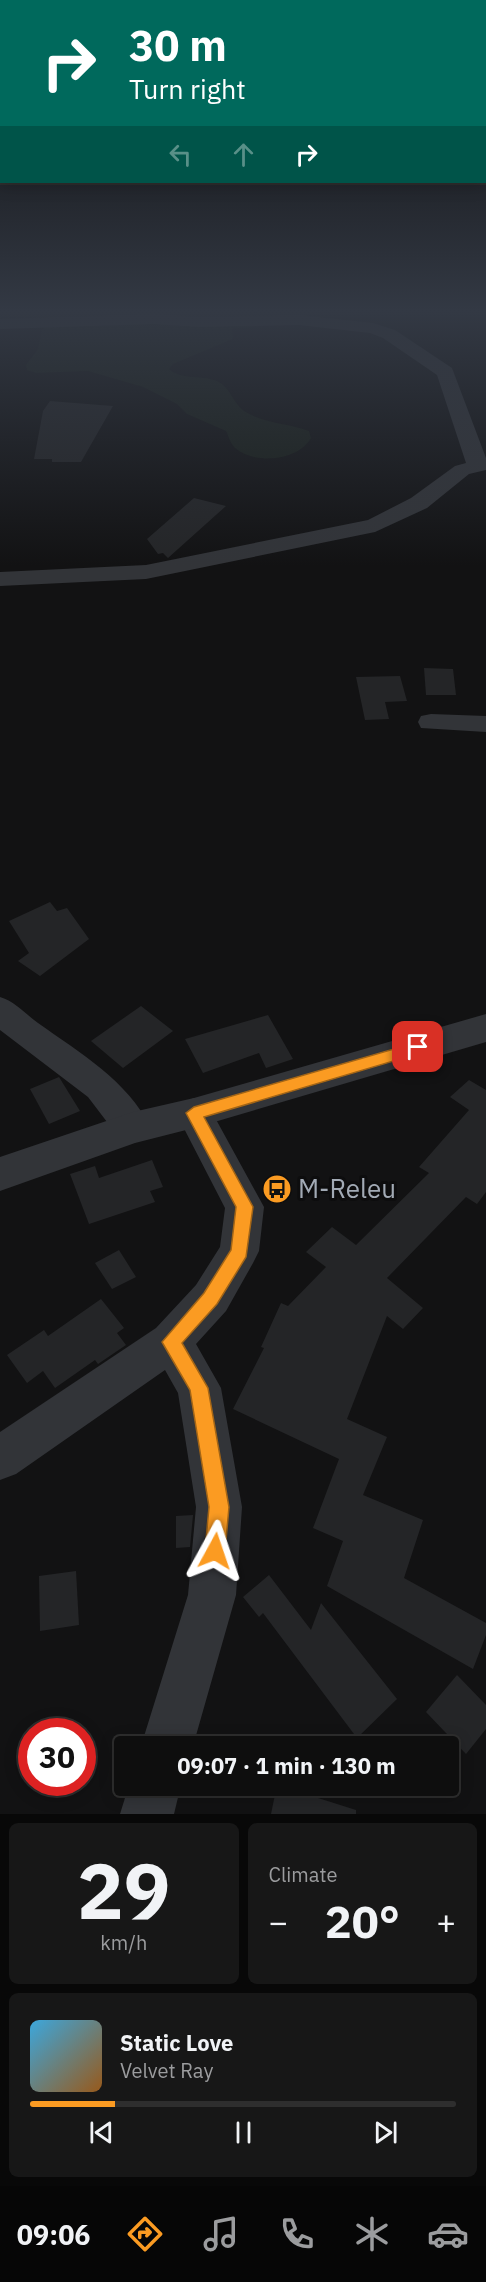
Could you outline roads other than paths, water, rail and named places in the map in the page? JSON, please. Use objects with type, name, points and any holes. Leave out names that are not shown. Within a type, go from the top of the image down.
[{"type":"street","points":[[0,579],[146,572],[375,525],[419,503],[462,470],[482,465],[455,397]]},
{"type":"street","points":[[431,722],[486,724]]},
{"type":"street","points":[[0,1010],[21,1029],[101,1087],[133,1128]]},
{"type":"street","points":[[0,1174],[133,1128],[194,1113],[486,1028]]},
{"type":"street","points":[[0,1458],[171,1342],[211,1298],[240,1251],[245,1207],[194,1113]]},
{"type":"street","points":[[170,1736],[212,1595],[219,1507],[199,1388],[171,1342]]},
{"type":"street","points":[[147,1814],[152,1796]]},
{"type":"place","name":"M-Releu","points":[[277,1189]]}]
